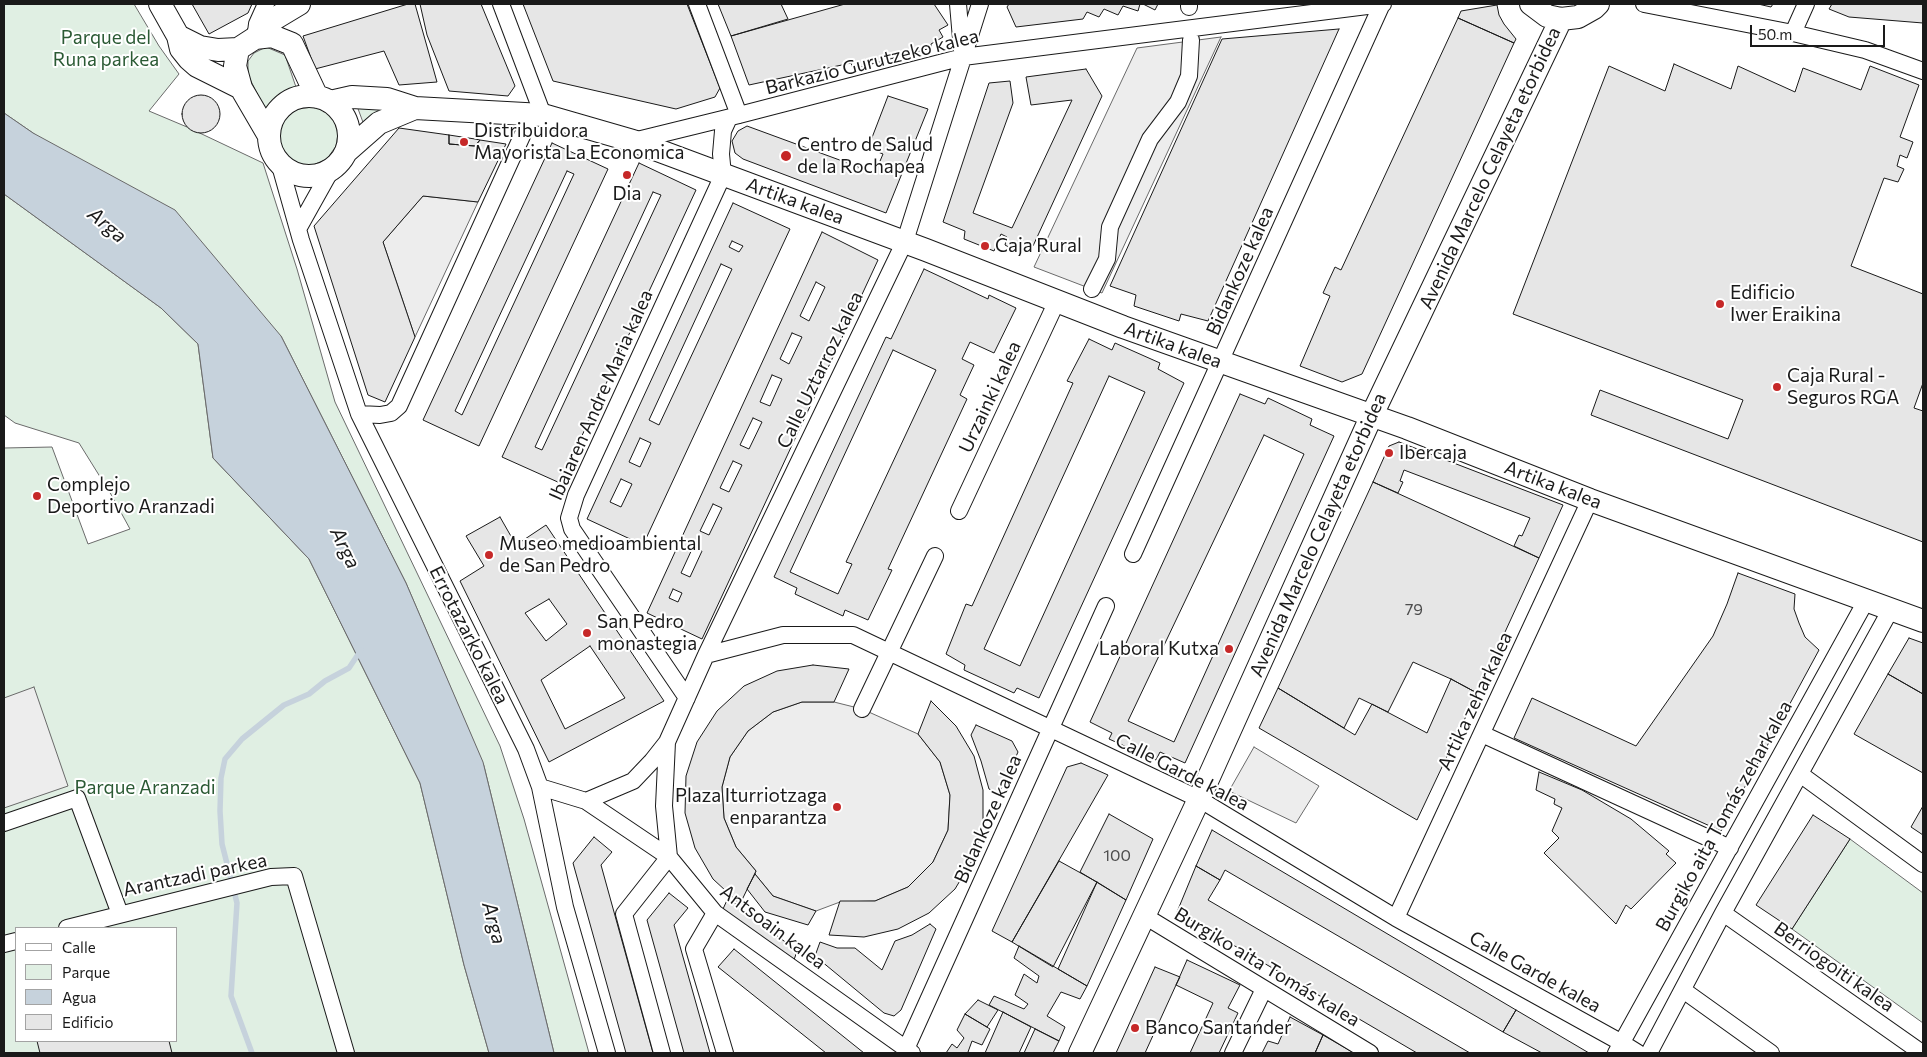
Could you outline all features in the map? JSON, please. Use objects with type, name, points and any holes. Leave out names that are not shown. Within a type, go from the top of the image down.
[{"type":"street","points":[[160,4],[178,36],[180,49],[197,66],[241,88]]},
{"type":"street","points":[[266,4],[235,66],[241,88],[269,136],[272,150],[279,162],[290,171],[303,176],[318,176],[331,170],[340,162],[346,152],[349,138],[348,124],[341,111],[324,100],[303,97],[290,101],[279,110],[272,122],[269,136]]},
{"type":"street","points":[[359,414],[380,415],[391,413],[399,406],[538,114],[501,4]]},
{"type":"street","points":[[697,4],[734,117],[723,131],[721,154],[723,175]]},
{"type":"street","points":[[958,4],[963,57]]},
{"type":"street","name":"Calle Uztarroz kalea","points":[[586,801],[633,781],[667,742],[706,655],[905,242],[980,4]]},
{"type":"street","name":"Barkazio Gurutzeko kalea","points":[[633,141],[734,117],[963,57],[1383,4]]},
{"type":"street","name":"Bidankoze kalea","points":[[1132,554],[1383,4]]},
{"type":"street","points":[[1531,4],[1547,16],[1561,19],[1578,17],[1598,4]]},
{"type":"street","points":[[1644,4],[1793,33],[1865,50],[1923,70]]},
{"type":"street","points":[[1793,33],[1806,4]]},
{"type":"street","points":[[247,43],[269,22],[291,6]]},
{"type":"street","points":[[291,6],[292,44],[324,100]]},
{"type":"street","name":"Avenida Marcelo Celayeta etorbidea","points":[[1080,1053],[1199,799],[1371,417],[1561,19]]},
{"type":"street","points":[[178,36],[200,47],[218,50],[272,36],[292,44]]},
{"type":"street","points":[[1092,290],[1107,259],[1110,227],[1150,139],[1178,102],[1189,76],[1191,40]]},
{"type":"street","name":"Artika kalea","points":[[324,100],[352,97],[387,99],[415,108],[538,114],[633,141],[1221,362],[1371,417],[1407,428],[1590,500],[1867,599],[1923,621]]},
{"type":"street","name":"Artika kalea","points":[[346,152],[379,123],[415,108]]},
{"type":"street","name":"Errotazarko kalea","points":[[279,162],[298,229],[359,414],[526,749],[540,787],[564,907],[607,1053]]},
{"type":"street","points":[[298,229],[331,170]]},
{"type":"street","name":"Ibaiaren Andre Maria kalea","points":[[687,698],[572,528],[569,518],[576,495],[723,175]]},
{"type":"street","name":"Urzainki kalea","points":[[959,511],[1057,301]]},
{"type":"street","name":"Artika zeharkalea","points":[[1396,918],[1590,500]]},
{"type":"street","points":[[862,709],[935,556]]},
{"type":"street","name":"Burgiko aita Tomás zeharkalea","points":[[1619,1048],[1867,599]]},
{"type":"street","name":"Bidankoze kalea","points":[[909,1051],[1106,606]]},
{"type":"street","points":[[1649,1053],[1890,609]]},
{"type":"street","name":"Calle Garde kalea","points":[[706,655],[783,635],[853,635],[1199,799],[1396,918],[1619,1048],[1638,1053]]},
{"type":"street","points":[[1482,734],[1730,848]]},
{"type":"street","name":"Calle Uztarroz kalea","points":[[667,742],[664,806],[669,857]]},
{"type":"street","points":[[1800,774],[1923,864]]},
{"type":"street","name":"Antsoain kalea","points":[[540,787],[586,801],[669,857],[715,913],[909,1051]]},
{"type":"street","name":"Arantzadi parkea","points":[[4,823],[78,798],[120,914],[271,877],[294,876],[346,1053]]},
{"type":"street","points":[[662,1053],[624,914],[669,857]]},
{"type":"street","points":[[715,913],[694,950],[725,1053]]},
{"type":"street","name":"Berriogoiti kalea","points":[[1724,913],[1922,1053]]},
{"type":"street","points":[[71,927],[120,914]]},
{"type":"street","name":"Burgiko aita Tomás kalea","points":[[1143,915],[1370,1053]]},
{"type":"street","points":[[1233,1053],[1264,989]]},
{"type":"street","points":[[1683,990],[1771,1053]]},
{"type":"green space","name":"Parque del Runa parkea","points":[[4,4],[134,4],[159,46],[179,74],[149,111],[263,163],[297,269],[335,402],[500,746],[524,819],[589,1053],[554,1053],[484,766],[406,583],[281,336],[33,133],[4,113]]},
{"type":"green space","points":[[266,47],[285,55],[297,90],[287,96],[268,116],[248,75],[248,61],[254,53]]},
{"type":"green space","points":[[357,106],[391,111],[364,125]]},
{"type":"green space","points":[[323,108],[334,118],[338,134],[336,146],[327,159],[313,165],[299,164],[289,159],[282,148],[278,134],[283,121],[297,109]]},
{"type":"green space","name":"Parque Aranzadi","points":[[4,194],[161,308],[198,344],[213,458],[309,559],[420,783],[464,965],[489,1053],[4,1053],[4,448],[52,447],[88,544],[130,529],[79,443],[15,423],[4,415]]},
{"type":"green space","points":[[1850,839],[1923,893],[1923,1023],[1792,929]]},
{"type":"shaded area","points":[[1221,37],[1102,293],[1034,267],[1137,48]]},
{"type":"shaded area","points":[[423,196],[478,202],[415,337],[383,242]]},
{"type":"shaded area","points":[[34,687],[68,786],[4,808],[4,698]]},
{"type":"shaded area","name":"Plaza Iturriotzaga enparantza","points":[[802,702],[834,702],[862,709],[918,734],[940,762],[950,795],[948,830],[933,862],[908,887],[875,901],[840,902],[816,911],[773,896],[736,847],[724,818],[722,787],[730,757],[748,731],[773,712]]},
{"type":"shaded area","points":[[1254,747],[1319,786],[1296,823],[1229,791]]},
{"type":"water","name":"Arga","points":[[4,113],[33,133],[175,210],[281,336],[406,583],[483,762],[554,1053],[489,1053],[464,965],[420,783],[309,559],[213,458],[198,344],[161,308],[4,194]]},
{"type":"building","points":[[192,4],[252,4],[248,13],[209,34]]},
{"type":"building","points":[[408,4],[415,4],[437,82],[399,85],[384,51],[315,69],[303,36]]},
{"type":"building","points":[[420,4],[481,4],[515,86],[508,96],[449,91],[427,35]]},
{"type":"building","points":[[523,4],[687,4],[720,88],[715,97],[676,109],[553,81]]},
{"type":"building","points":[[718,4],[781,4],[788,19],[731,36]]},
{"type":"building","points":[[845,4],[934,4],[948,25],[939,30],[943,37],[931,44],[931,48],[853,69],[851,63],[749,85],[731,36]]},
{"type":"building","points":[[1009,4],[1140,4],[1138,11],[1123,6],[1118,15],[1104,9],[1099,17],[1087,12],[1083,19],[1016,27],[1007,7]]},
{"type":"building","points":[[1143,4],[1158,4],[1155,10]]},
{"type":"building","points":[[1758,4],[1773,4],[1771,7]]},
{"type":"building","points":[[1832,4],[1923,4],[1923,23],[1849,17],[1829,9]]},
{"type":"building","points":[[1497,5],[1499,15],[1504,24],[1516,39],[1514,43],[1458,18],[1461,11]]},
{"type":"building","points":[[1458,18],[1514,43],[1362,374],[1342,382],[1300,366],[1330,296],[1323,293],[1335,267],[1341,270]]},
{"type":"building","points":[[1339,29],[1208,321],[1181,314],[1179,321],[1134,306],[1136,295],[1110,286],[1222,39]]},
{"type":"building","name":"Edificio Iwer Eraikina","points":[[1674,64],[1731,89],[1738,66],[1795,92],[1803,68],[1861,90],[1870,66],[1919,85],[1900,137],[1913,142],[1907,158],[1900,155],[1897,166],[1904,169],[1898,182],[1884,178],[1851,266],[1923,294],[1923,383],[1914,408],[1923,411],[1923,542],[1591,415],[1600,390],[1728,439],[1743,400],[1513,314],[1609,66],[1665,91]]},
{"type":"building","points":[[1086,69],[1102,96],[1033,246],[1022,243],[1018,252],[1005,245],[1007,237],[1001,234],[994,251],[964,239],[965,231],[943,222],[989,83],[1010,81],[1013,103],[973,213],[1012,228],[1072,100],[1031,105],[1026,77]]},
{"type":"building","points":[[201,95],[214,101],[220,114],[214,127],[201,133],[188,127],[182,114],[188,101]]},
{"type":"building","name":"Centro de Salud de la Rochapea","points":[[888,96],[928,109],[886,213],[743,159],[735,153],[732,141],[738,131],[747,126],[875,173],[883,154],[868,148]]},
{"type":"building","points":[[399,128],[449,135],[449,144],[475,146],[480,140],[506,144],[478,202],[423,196],[383,242],[415,337],[385,402],[368,395],[314,226]]},
{"type":"building","name":"Distribuidora Mayorista La Economica","points":[[449,135],[480,140],[475,146],[449,144]]},
{"type":"building","points":[[552,143],[608,169],[479,446],[423,420]],"holes":[[[567,171],[574,174],[462,415],[455,411]]]},
{"type":"building","points":[[639,163],[696,190],[560,483],[502,457]],"holes":[[[653,192],[661,195],[542,450],[535,447]]]},
{"type":"building","points":[[733,203],[790,229],[643,545],[587,519]],"holes":[[[732,241],[743,246],[739,252],[729,247]],[[721,264],[732,269],[659,425],[649,420]],[[640,438],[651,443],[640,467],[629,462]],[[621,479],[632,484],[621,507],[610,502]]]},
{"type":"building","points":[[822,232],[878,260],[702,639],[647,613]],"holes":[[[816,282],[825,287],[809,321],[800,316]],[[792,333],[802,337],[789,364],[780,359]],[[772,375],[782,379],[770,406],[760,402]],[[753,418],[762,422],[749,449],[740,445]],[[733,461],[742,465],[729,492],[720,488]],[[713,504],[722,508],[709,535],[700,531]],[[693,547],[702,551],[690,577],[681,573]],[[673,589],[682,593],[678,602],[669,598]]]},
{"type":"building","points":[[924,269],[988,299],[989,295],[1016,308],[994,353],[970,342],[962,359],[974,365],[960,395],[967,399],[888,569],[892,570],[868,620],[845,610],[843,616],[795,594],[797,588],[774,577],[886,337],[891,339]],"holes":[[[893,350],[936,370],[846,562],[852,564],[838,594],[790,572]]]},
{"type":"building","points":[[1089,339],[1112,350],[1115,343],[1160,363],[1158,369],[1184,383],[1039,698],[1017,688],[1014,693],[964,670],[965,665],[946,654],[966,604],[972,606],[1073,383],[1067,381]],"holes":[[[1109,376],[1145,392],[1020,666],[984,649]]]},
{"type":"building","points":[[1240,394],[1265,404],[1268,398],[1312,419],[1310,425],[1334,436],[1185,763],[1160,752],[1156,760],[1109,739],[1112,733],[1090,722]],"holes":[[[1264,435],[1304,454],[1174,742],[1128,721]]]},
{"type":"building","points":[[1399,442],[1563,505],[1539,558],[1514,546],[1519,535],[1522,536],[1530,518],[1404,470],[1400,481],[1403,482],[1398,493],[1373,482],[1389,446]]},
{"type":"building","points":[[1373,482],[1539,558],[1477,693],[1413,662],[1388,712],[1359,698],[1344,728],[1278,688]]},
{"type":"building","name":"San Pedro monastegia","points":[[500,517],[516,545],[546,525],[664,701],[549,762],[460,581],[484,566],[466,536]],"holes":[[[549,599],[567,624],[546,641],[525,613]],[[590,646],[625,698],[565,729],[541,680]]]},
{"type":"building","points":[[1738,573],[1795,594],[1794,609],[1805,637],[1819,650],[1721,831],[1514,738],[1532,698],[1636,746],[1713,636]]},
{"type":"building","points":[[1909,638],[1923,643],[1923,694],[1888,674]]},
{"type":"building","points":[[813,665],[849,669],[834,702],[802,702],[773,712],[748,731],[730,757],[722,787],[724,818],[736,847],[756,871],[740,904],[713,879],[695,848],[685,813],[686,776],[697,742],[717,711],[744,686],[777,671]]},
{"type":"building","points":[[1888,674],[1923,694],[1923,773],[1854,734]]},
{"type":"building","points":[[1451,679],[1477,693],[1417,820],[1259,728],[1278,688],[1355,735],[1372,704],[1427,733]]},
{"type":"building","points":[[931,701],[956,726],[974,756],[983,790],[983,825],[973,859],[955,889],[929,913],[898,929],[864,937],[829,935],[840,901],[875,901],[908,887],[933,862],[948,830],[950,795],[940,762],[918,734]]},
{"type":"building","points":[[976,725],[1012,741],[1018,752],[999,794],[989,789],[971,735]]},
{"type":"building","points":[[1081,763],[1108,775],[1012,942],[992,931],[1067,767]]},
{"type":"building","points":[[1539,772],[1582,790],[1631,819],[1669,851],[1666,854],[1676,863],[1631,909],[1626,905],[1616,924],[1544,853],[1559,838],[1552,831],[1562,808],[1554,804],[1555,799],[1536,790]]},
{"type":"building","points":[[1923,806],[1923,835],[1911,827]]},
{"type":"building","points":[[1109,814],[1153,839],[1126,900],[1080,872]]},
{"type":"building","points":[[1813,815],[1850,839],[1792,929],[1756,905]]},
{"type":"building","points":[[1212,830],[1516,1010],[1503,1032],[1225,870],[1220,880],[1196,866]]},
{"type":"building","points":[[594,837],[612,852],[601,865],[653,1053],[626,1053],[573,863]]},
{"type":"building","points":[[1059,861],[1097,882],[1053,967],[1012,942]]},
{"type":"building","points":[[1196,866],[1220,880],[1208,900],[1470,1053],[1417,1053],[1177,912]]},
{"type":"building","points":[[755,874],[773,896],[816,911],[808,925],[765,912],[747,889]]},
{"type":"building","points":[[1097,882],[1126,900],[1087,986],[1058,969]]},
{"type":"building","points":[[669,893],[688,908],[674,925],[710,1053],[684,1053],[647,920]]},
{"type":"building","points":[[728,898],[797,951],[793,963],[723,909]]},
{"type":"building","points":[[930,924],[936,929],[901,1010],[894,1016],[884,1013],[815,956],[820,942],[837,948],[855,948],[882,970],[895,941],[912,935]]},
{"type":"building","points":[[1019,946],[1087,986],[1080,999],[1061,992],[1047,1016],[1065,1027],[1059,1041],[989,1005],[994,996],[1024,1009],[1028,1004],[1015,995],[1024,974],[1037,983],[1039,976],[1014,958]]},
{"type":"building","points":[[734,949],[864,1053],[826,1053],[718,967]]},
{"type":"building","points":[[1187,960],[1240,985],[1228,1008],[1238,1013],[1219,1053],[1190,1053],[1213,1003],[1176,985]]},
{"type":"building","points":[[1155,967],[1180,977],[1145,1053],[1116,1053]]},
{"type":"building","points":[[978,1000],[998,1010],[987,1027],[965,1014]]},
{"type":"building","points":[[1516,1010],[1589,1053],[1542,1053],[1503,1032]]},
{"type":"building","points":[[1003,1012],[1031,1027],[1019,1053],[985,1053]]},
{"type":"building","points":[[965,1014],[990,1029],[982,1045],[972,1041],[968,1052],[970,1053],[946,1053],[952,1044],[957,1048],[964,1038],[957,1030]]},
{"type":"building","points":[[1290,1017],[1323,1035],[1315,1053],[1262,1053],[1268,1041],[1278,1044]]},
{"type":"building","points":[[1035,1029],[1059,1041],[1053,1053],[1024,1053]]},
{"type":"building","points":[[1323,1035],[1354,1053],[1315,1053]]},
{"type":"building","points":[[37,1042],[169,1042],[172,1053],[40,1053]]},
{"type":"waterway","points":[[252,1053],[231,996],[237,903],[222,844],[221,778],[225,759],[242,739],[284,705],[309,694],[325,681],[349,668],[361,650]]},
{"type":"place","name":"Distribuidora Mayorista La Economica","points":[[464,142]]},
{"type":"place","name":"Centro de Salud de la Rochapea","points":[[786,156]]},
{"type":"place","name":"Dia","points":[[627,175]]},
{"type":"place","name":"Caja Rural","points":[[985,246]]},
{"type":"place","name":"Edificio Iwer Eraikina","points":[[1720,304]]},
{"type":"place","name":"Caja Rural - Seguros RGA","points":[[1777,387]]},
{"type":"place","name":"Ibercaja","points":[[1389,453]]},
{"type":"place","name":"Complejo Deportivo Aranzadi","points":[[37,496]]},
{"type":"place","name":"Museo medioambiental de San Pedro","points":[[489,555]]},
{"type":"place","name":"San Pedro monastegia","points":[[587,633]]},
{"type":"place","name":"Laboral Kutxa","points":[[1229,649]]},
{"type":"place","name":"Plaza Iturriotzaga enparantza","points":[[837,807]]},
{"type":"place","name":"Banco Santander","points":[[1135,1028]]}]
